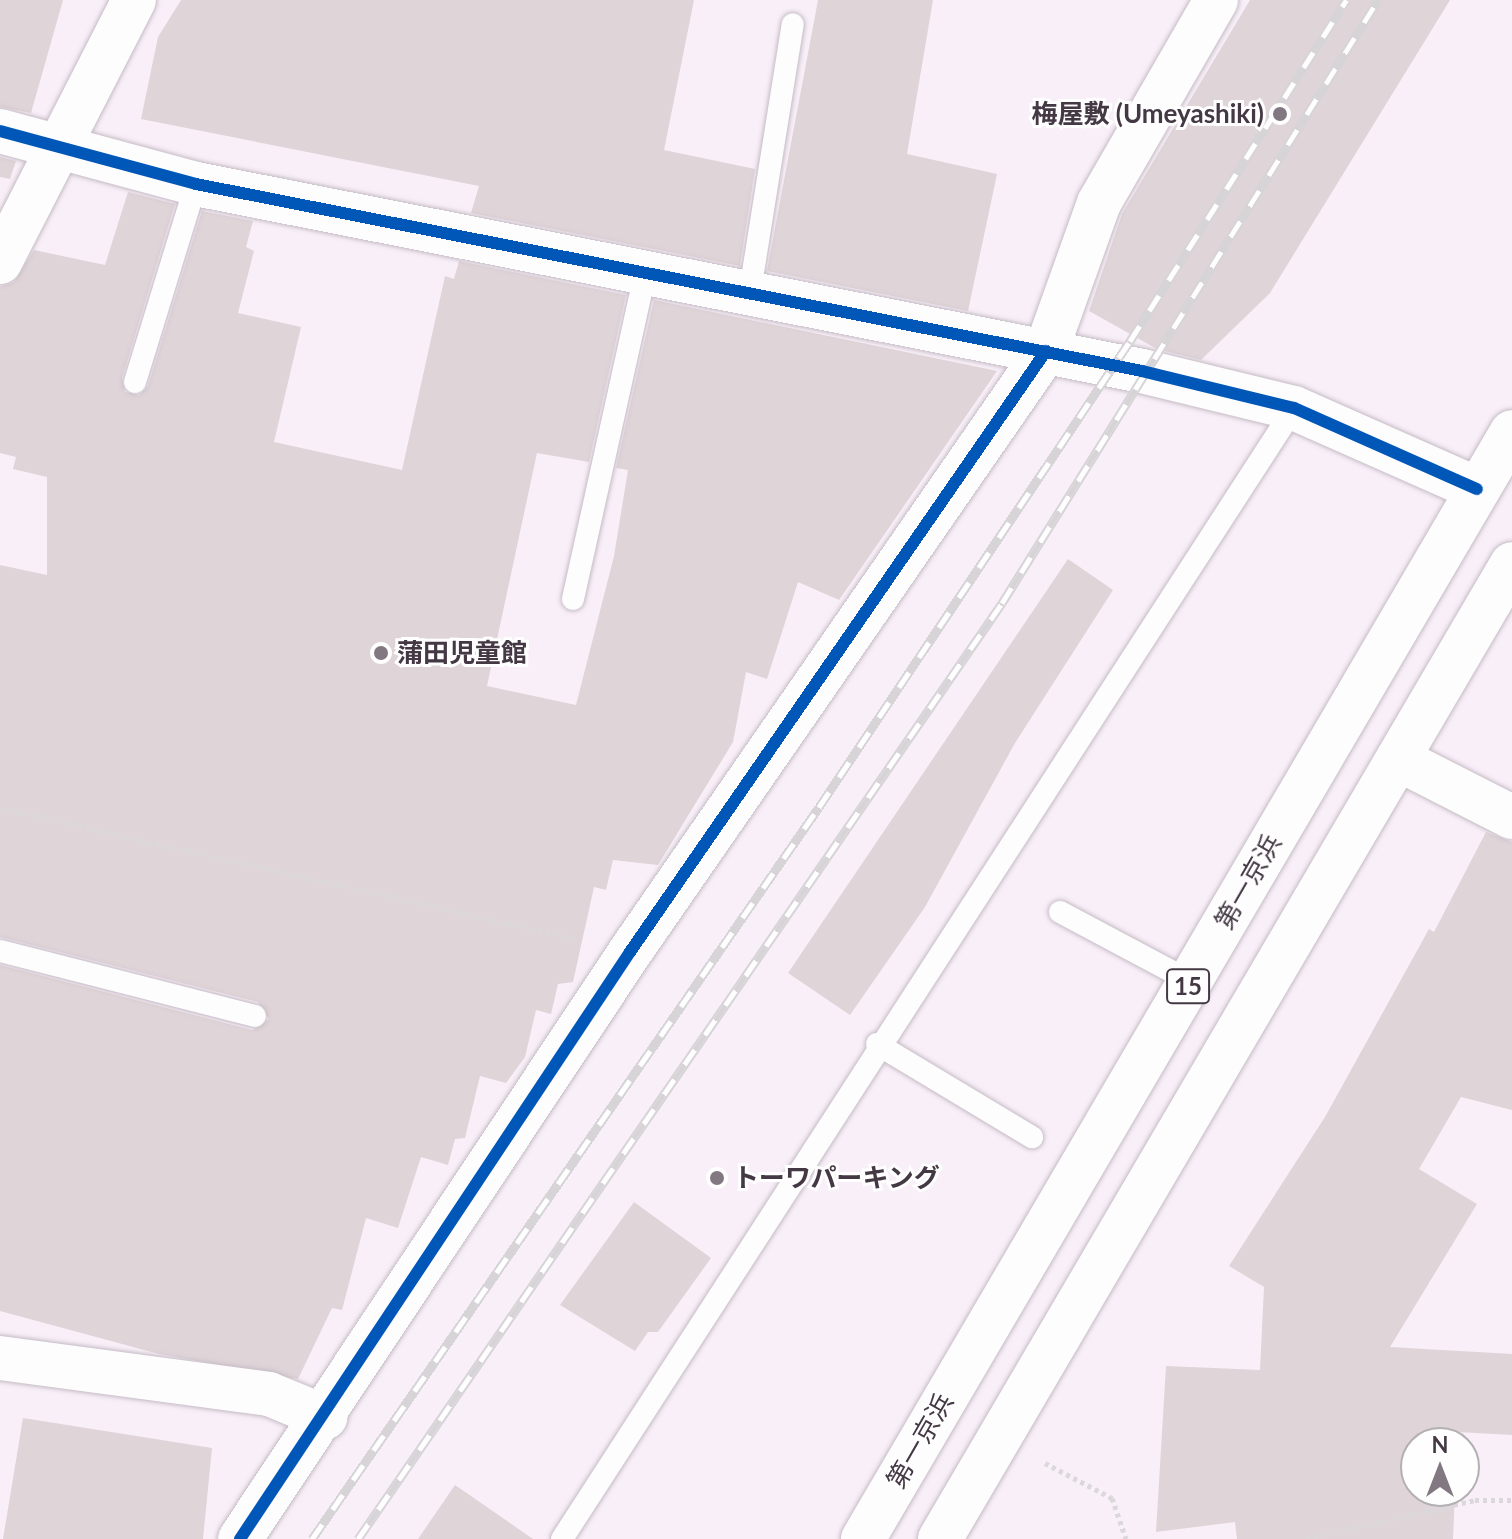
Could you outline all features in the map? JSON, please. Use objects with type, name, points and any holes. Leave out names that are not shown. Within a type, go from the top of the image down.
[{"type":"main road","points":[[0,262],[134,0]]},
{"type":"main road","points":[[240,1539],[325,1417],[630,952],[1046,351],[1099,203],[1216,0]]},
{"type":"main road","points":[[0,131],[58,144],[196,184],[1046,351],[1294,408],[1477,489]]},
{"type":"main road","name":"第一京浜","points":[[863,1539],[1512,432]]},
{"type":"main road","name":"15","points":[[940,1539],[1512,564]]},
{"type":"main road","points":[[1398,759],[1512,817]]},
{"type":"main road","points":[[0,1358],[269,1394],[325,1417]]},
{"type":"lane","points":[[750,291],[793,24]]},
{"type":"lane","points":[[135,382],[196,184]]},
{"type":"lane","points":[[573,599],[646,270]]},
{"type":"lane","points":[[562,1539],[877,1044],[1294,408]]},
{"type":"lane","points":[[1060,912],[1190,981]]},
{"type":"lane","points":[[0,951],[255,1016]]},
{"type":"lane","points":[[877,1044],[1032,1137]]},
{"type":"path","points":[[0,808],[630,952]]},
{"type":"path","points":[[999,1440],[1112,1498],[1126,1539]]},
{"type":"path","points":[[1306,1539],[1475,1500],[1512,1500]]},
{"type":"building","points":[[0,0],[63,0],[31,113],[0,107]]},
{"type":"building","points":[[181,0],[694,0],[664,150],[755,169],[740,266],[471,213],[479,186],[141,119],[158,37]]},
{"type":"building","points":[[818,0],[933,0],[907,154],[997,174],[968,311],[767,271]]},
{"type":"building","name":"梅屋敷 (Umeyashiki)","points":[[1250,0],[1450,0],[1270,293],[1201,360],[1157,349],[1089,311],[1122,214]]},
{"type":"building","points":[[0,157],[16,161],[10,179],[0,177]]},
{"type":"building","points":[[128,192],[175,204],[122,378],[125,392],[139,395],[148,386],[202,211],[253,221],[246,247],[254,251],[238,313],[301,327],[274,442],[402,470],[445,276],[454,279],[459,261],[626,295],[589,462],[537,453],[487,686],[576,705],[614,556],[628,470],[616,468],[654,300],[997,371],[839,600],[798,582],[767,679],[746,672],[733,742],[658,865],[613,860],[606,890],[594,887],[573,982],[558,984],[551,1014],[536,1010],[525,1057],[506,1083],[480,1076],[465,1138],[455,1139],[448,1165],[421,1157],[398,1228],[366,1218],[342,1310],[332,1308],[298,1379],[159,1354],[0,1311],[0,965],[252,1030],[269,1019],[258,1002],[0,937],[0,565],[47,575],[47,477],[13,469],[16,457],[0,453],[0,287],[14,282],[34,250],[105,265]]},
{"type":"building","points":[[1068,559],[1113,590],[1015,743],[925,907],[850,1015],[788,973]]},
{"type":"building","points":[[1486,832],[1512,842],[1512,1110],[1461,1097],[1419,1169],[1477,1204],[1390,1347],[1512,1354],[1512,1435],[1480,1433],[1480,1427],[1400,1427],[1400,1507],[1454,1507],[1453,1539],[1237,1539],[1235,1522],[1156,1532],[1166,1366],[1260,1370],[1264,1287],[1229,1266],[1325,1117],[1429,929],[1434,932]]},
{"type":"building","points":[[634,1202],[711,1258],[658,1332],[648,1332],[635,1351],[560,1305]]},
{"type":"building","points":[[23,1418],[212,1448],[203,1539],[3,1539]]},
{"type":"building","points":[[455,1485],[533,1539],[418,1539]]},
{"type":"railway","points":[[312,1539],[819,807],[1130,341],[1346,0]]},
{"type":"railway","points":[[358,1539],[1002,603],[1378,0]]},
{"type":"cycle path","points":[[0,131],[196,184],[1142,371],[1294,408],[1477,489]]},
{"type":"cycle path","points":[[240,1539],[630,952],[1046,351]]},
{"type":"place","name":"梅屋敷 (Umeyashiki)","points":[[1280,114]]},
{"type":"place","name":"蒲田児童館","points":[[381,653]]},
{"type":"place","name":"トーワパーキング","points":[[717,1178]]}]
